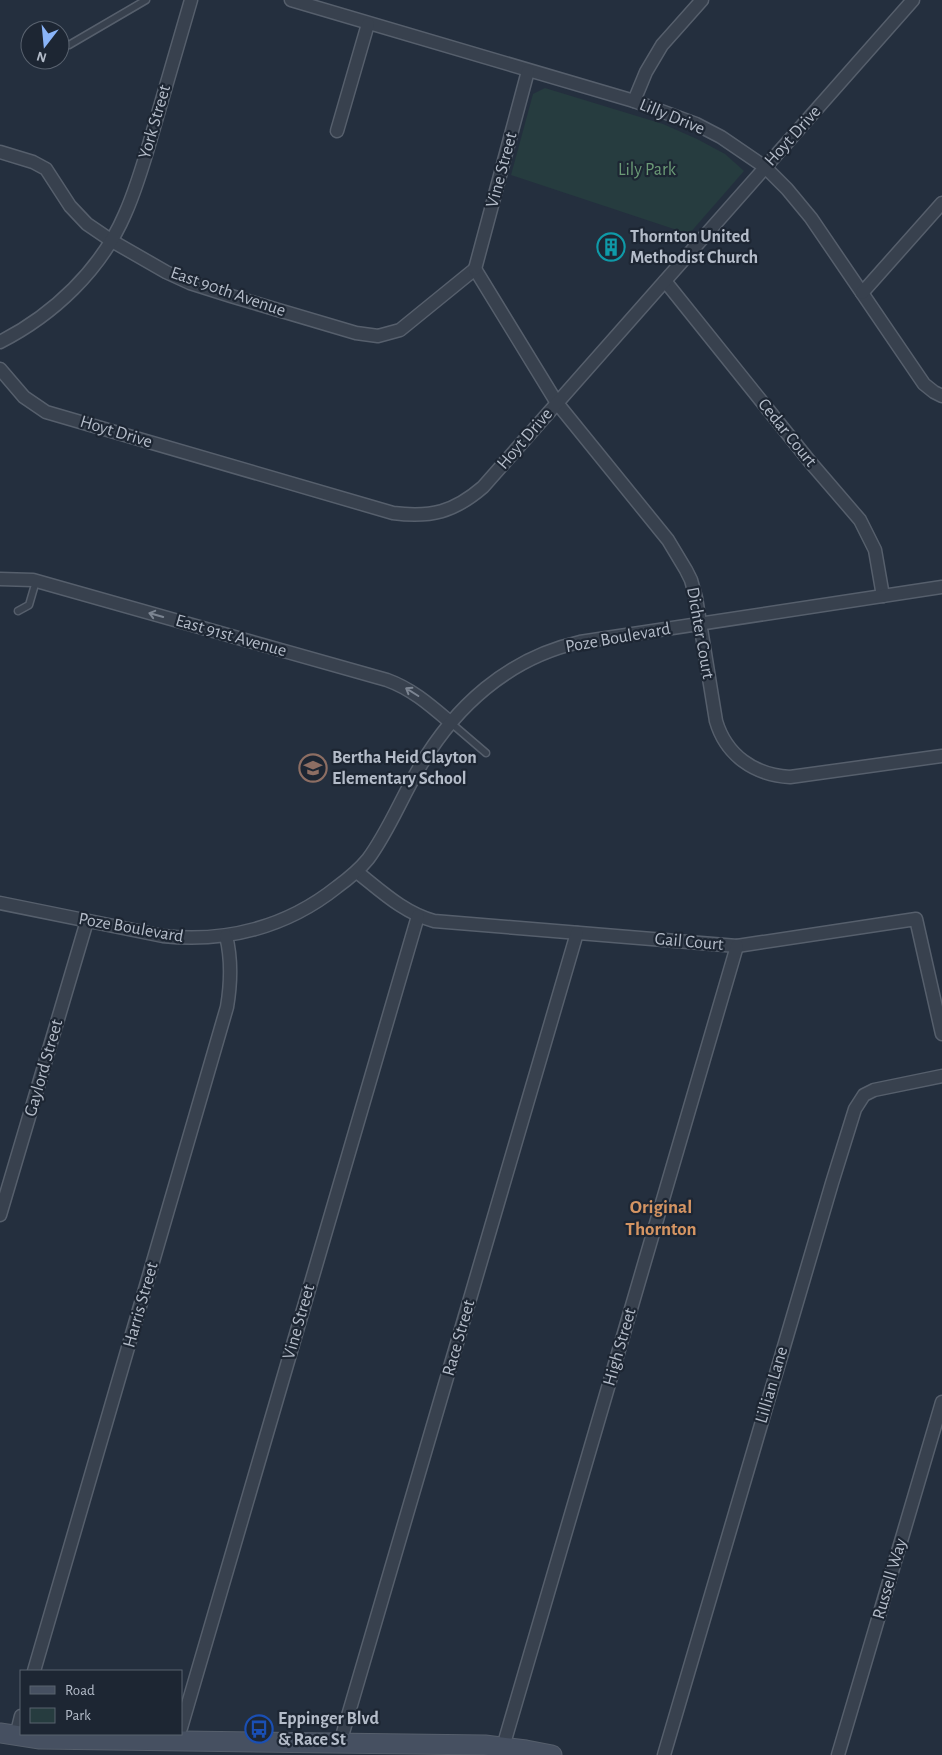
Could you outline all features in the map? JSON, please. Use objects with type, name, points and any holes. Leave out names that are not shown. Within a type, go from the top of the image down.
[{"type":"street","name":"York Street","points":[[0,342],[39,318],[69,294],[95,265],[112,241],[125,216],[137,183],[191,0]]},
{"type":"street","name":"Lilly Drive","points":[[291,0],[634,101],[696,124],[721,137],[765,167],[787,189],[811,218],[924,384],[942,396]]},
{"type":"street","points":[[634,101],[646,72],[662,45],[702,0]]},
{"type":"street","name":"Hoyt Drive","points":[[0,368],[24,397],[46,412],[384,511],[412,516],[430,515],[456,506],[473,496],[483,487],[913,0]]},
{"type":"street","points":[[337,131],[368,24]]},
{"type":"street","name":"Vine Street","points":[[475,269],[528,71]]},
{"type":"street","name":"East 90th Avenue","points":[[0,152],[33,162],[46,169],[76,214],[87,224],[112,241],[166,272],[190,283],[231,296],[368,336],[390,334],[400,330],[475,269]]},
{"type":"street","points":[[862,293],[942,203]]},
{"type":"street","name":"Dichter Court","points":[[475,269],[557,403],[668,540],[691,580],[696,598],[712,708],[719,733],[735,755],[750,766],[769,774],[790,777],[942,756]]},
{"type":"street","name":"Cedar Court","points":[[665,281],[799,448],[860,520],[875,550],[883,596]]},
{"type":"street","name":"East 91st Avenue","points":[[0,578],[36,581],[387,680],[403,686],[421,697],[450,722]]},
{"type":"street","name":"Poze Boulevard","points":[[0,903],[173,937],[226,936],[271,925],[312,905],[357,872],[389,826],[432,746],[450,722],[480,692],[506,673],[541,654],[580,642],[942,587]]},
{"type":"street","name":"Gail Court","points":[[357,872],[384,894],[418,916],[434,921],[736,946],[916,919],[942,1034]]},
{"type":"street","name":"Vine Street","points":[[182,1724],[418,916]]},
{"type":"street","name":"Gaylord Street","points":[[0,1215],[87,921]]},
{"type":"street","name":"Race Street","points":[[340,1743],[577,933]]},
{"type":"street","name":"Harris Street","points":[[34,1670],[227,1008],[231,967],[226,936]]},
{"type":"street","name":"High Street","points":[[503,1747],[680,1146],[736,946]]},
{"type":"street","name":"Lillian Lane","points":[[664,1755],[855,1109],[864,1095],[874,1090],[942,1076]]},
{"type":"street","name":"Russell Way","points":[[838,1755],[942,1402]]},
{"type":"street","points":[[20,1717],[8,1734],[40,1739],[151,1735]]},
{"type":"street","points":[[182,1734],[340,1743],[485,1745],[552,1755]]},
{"type":"lane","points":[[70,44],[146,0]]},
{"type":"lane","points":[[18,611],[29,604],[36,581]]},
{"type":"lane","points":[[450,722],[486,753]]},
{"type":"green space","name":"Lily Park","points":[[545,88],[663,124],[725,154],[744,171],[689,234],[511,175],[533,94]]},
{"type":"place","name":"Thornton United Methodist Church","points":[[611,247]]},
{"type":"place","name":"Bertha Heid Clayton Elementary School","points":[[313,768]]},
{"type":"place","name":"Eppinger Blvd & Race St","points":[[259,1729]]},
{"type":"district","name":"Original Thornton","points":[[661,1218]]}]
